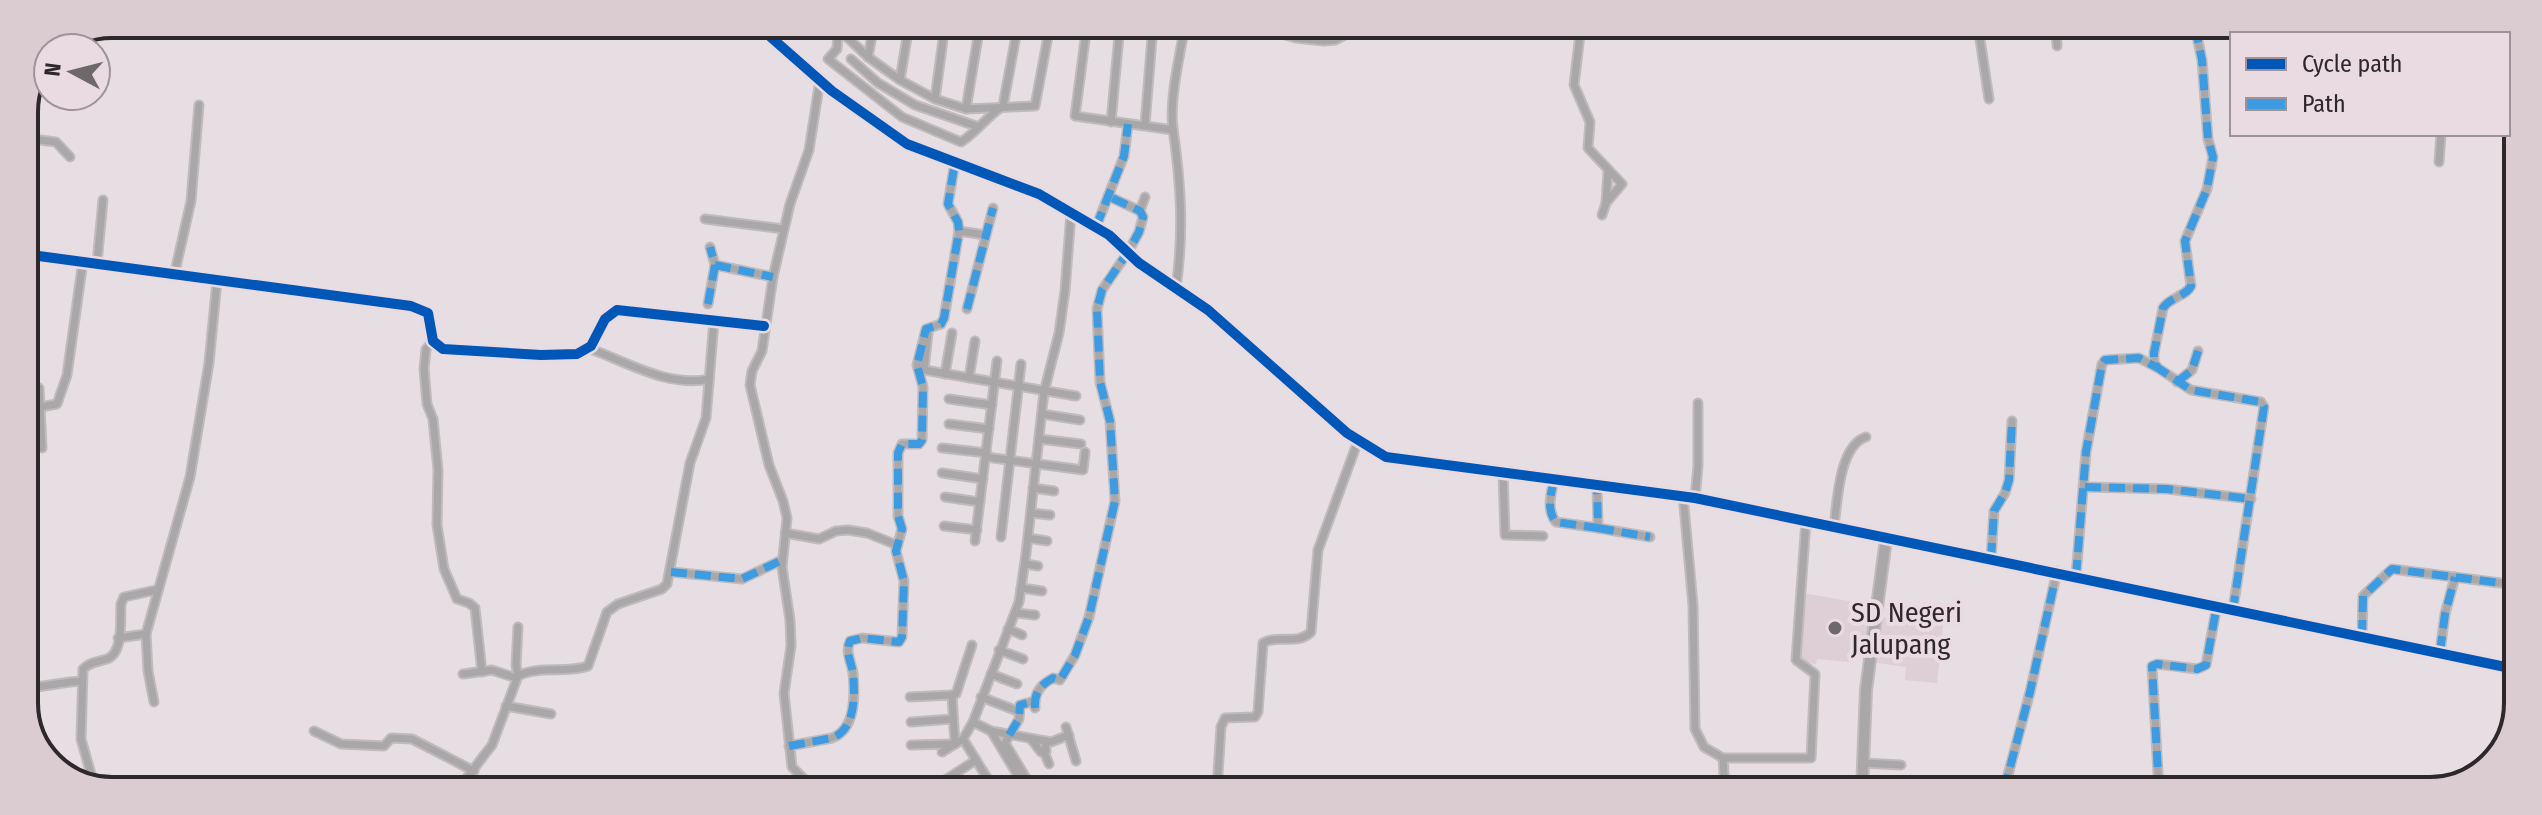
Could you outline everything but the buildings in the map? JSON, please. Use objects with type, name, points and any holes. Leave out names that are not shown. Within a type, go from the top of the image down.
[{"type":"street","points":[[836,38],[837,49],[828,59],[902,117],[961,142],[1003,106],[1016,38]]},
{"type":"street","points":[[848,38],[900,80],[935,99],[966,109],[1035,106],[1048,38]]},
{"type":"street","points":[[868,57],[872,38]]},
{"type":"street","points":[[900,80],[907,38]]},
{"type":"street","points":[[935,99],[943,38]]},
{"type":"street","points":[[966,109],[978,38]]},
{"type":"street","points":[[1085,38],[1074,115],[1173,130]]},
{"type":"street","points":[[1111,122],[1119,38]]},
{"type":"street","points":[[1145,125],[1152,38]]},
{"type":"street","points":[[1176,288],[1183,216],[1173,130],[1175,81],[1183,38]]},
{"type":"street","points":[[1296,38],[1324,41],[1339,38]]},
{"type":"street","points":[[1580,38],[1574,85],[1590,122],[1588,148],[1622,185],[1606,203]]},
{"type":"street","points":[[1980,38],[1989,99]]},
{"type":"street","points":[[2057,38],[2057,46]]},
{"type":"street","points":[[2158,368],[2154,363],[2154,353],[2163,308],[2167,301],[2191,286],[2185,241],[2199,211],[2212,166],[2197,38]]},
{"type":"street","points":[[773,39],[868,118],[907,144],[1039,194],[1096,227],[1208,310],[1358,441],[1386,457],[1683,495],[2504,667]]},
{"type":"street","points":[[840,69],[851,59],[853,43]]},
{"type":"street","points":[[851,59],[878,83],[915,105],[979,127]]},
{"type":"street","points":[[868,73],[891,74]]},
{"type":"street","points":[[801,777],[794,771],[789,746],[784,693],[791,635],[782,560],[787,518],[769,465],[751,395],[750,378],[762,351],[773,277],[790,204],[809,150],[820,80]]},
{"type":"street","points":[[862,87],[878,83]]},
{"type":"street","points":[[174,276],[191,201],[199,105]]},
{"type":"street","points":[[931,111],[955,105]]},
{"type":"street","points":[[1096,227],[1126,150],[1128,124]]},
{"type":"street","points":[[2439,162],[2441,136]]},
{"type":"street","points":[[38,140],[56,142],[70,157]]},
{"type":"street","points":[[789,746],[832,738],[849,723],[853,702],[853,672],[847,651],[850,641],[862,638],[901,640],[904,583],[896,559],[902,529],[898,516],[898,453],[902,444],[919,444],[922,440],[923,387],[917,368],[919,350],[926,329],[941,324],[944,318],[959,231],[958,222],[947,202],[955,162]]},
{"type":"street","points":[[1602,215],[1608,172]]},
{"type":"street","points":[[1005,741],[1020,717],[1020,705],[1035,704],[1041,685],[1053,678],[1060,680],[1075,655],[1089,617],[1110,533],[1115,492],[1110,421],[1100,382],[1097,309],[1102,290],[1128,252],[1143,217],[1140,211],[1108,196]]},
{"type":"street","points":[[1140,211],[1145,197]]},
{"type":"street","points":[[97,263],[103,200]]},
{"type":"street","points":[[967,309],[993,208]]},
{"type":"street","points":[[942,752],[963,739],[973,722],[1016,613],[1025,564],[1044,392],[1061,319],[1071,213]]},
{"type":"street","points":[[705,219],[784,229]]},
{"type":"street","points":[[959,231],[985,235]]},
{"type":"street","points":[[708,304],[715,265],[710,247]]},
{"type":"street","points":[[38,255],[425,310],[430,317],[433,341],[425,355],[424,382],[434,427],[441,557],[457,599],[475,608],[482,672]]},
{"type":"street","points":[[40,407],[57,404],[67,375],[83,261]]},
{"type":"street","points":[[715,265],[773,277]]},
{"type":"street","points":[[154,702],[146,634],[190,477],[209,363],[217,281]]},
{"type":"street","points":[[433,341],[443,349],[577,354],[588,348],[605,319],[617,310],[764,326]]},
{"type":"street","points":[[463,674],[504,672],[517,677],[527,672],[572,670],[588,666],[607,612],[618,604],[662,589],[667,584],[690,463],[706,418],[714,321]]},
{"type":"street","points":[[928,333],[924,370],[1076,396]]},
{"type":"street","points":[[945,374],[952,333]]},
{"type":"street","points":[[969,378],[975,341]]},
{"type":"street","points":[[588,348],[668,378],[709,379]]},
{"type":"street","points":[[2177,382],[2192,370],[2198,351]]},
{"type":"street","points":[[2076,576],[2086,452],[2102,364],[2105,360],[2134,358],[2158,368],[2191,390],[2262,404],[2264,409],[2233,609]]},
{"type":"street","points":[[975,541],[997,361]]},
{"type":"street","points":[[1001,537],[1021,364]]},
{"type":"street","points":[[39,388],[42,448]]},
{"type":"street","points":[[949,399],[992,405]]},
{"type":"street","points":[[1695,498],[1698,403]]},
{"type":"street","points":[[1042,414],[1080,420]]},
{"type":"street","points":[[1991,559],[1994,511],[2009,480],[2012,421]]},
{"type":"street","points":[[949,424],[989,429]]},
{"type":"street","points":[[1834,528],[1846,459],[1856,441],[1866,437]]},
{"type":"street","points":[[942,448],[1083,470],[1083,448],[1039,439]]},
{"type":"street","points":[[1218,777],[1221,727],[1225,718],[1255,717],[1258,712],[1263,643],[1270,639],[1300,639],[1311,632],[1318,550],[1358,441]]},
{"type":"street","points":[[1503,472],[1505,535],[1543,536]]},
{"type":"street","points":[[942,473],[983,479]]},
{"type":"street","points":[[1554,480],[1551,513],[1556,522],[1650,537]]},
{"type":"street","points":[[1597,485],[1598,528]]},
{"type":"street","points":[[2085,487],[2167,489],[2251,499]]},
{"type":"street","points":[[1033,488],[1054,491]]},
{"type":"street","points":[[1683,495],[1693,605],[1695,729],[1704,747],[1723,758],[1811,758],[1815,674],[1796,660],[1806,521]]},
{"type":"street","points":[[945,497],[980,502]]},
{"type":"street","points":[[1031,513],[1050,515]]},
{"type":"street","points":[[944,526],[977,530]]},
{"type":"street","points":[[785,533],[819,539],[836,531],[848,530],[867,533],[897,545]]},
{"type":"street","points":[[1028,538],[1047,541]]},
{"type":"street","points":[[1862,777],[1866,690],[1886,539]]},
{"type":"street","points":[[671,572],[742,579],[782,560]]},
{"type":"street","points":[[1025,564],[1038,566]]},
{"type":"street","points":[[2362,636],[2363,596],[2392,569],[2504,583]]},
{"type":"street","points":[[2007,777],[2057,571]]},
{"type":"street","points":[[2440,652],[2445,614],[2455,577]]},
{"type":"street","points":[[1021,588],[1042,591]]},
{"type":"street","points":[[91,773],[81,739],[83,669],[87,664],[114,655],[122,600],[129,595],[156,590]]},
{"type":"street","points":[[2158,777],[2151,669],[2157,664],[2197,669],[2206,665],[2217,605]]},
{"type":"street","points":[[1016,613],[1035,615]]},
{"type":"street","points":[[469,777],[495,740],[517,677],[518,627]]},
{"type":"street","points":[[1008,629],[1022,635]]},
{"type":"street","points":[[118,638],[146,634]]},
{"type":"street","points":[[910,697],[956,694],[972,645]]},
{"type":"street","points":[[999,650],[1023,659]]},
{"type":"street","points":[[991,674],[1017,684]]},
{"type":"street","points":[[38,688],[47,688],[56,682],[82,681]]},
{"type":"street","points":[[952,695],[955,744]]},
{"type":"street","points":[[981,697],[1015,710]]},
{"type":"street","points":[[506,706],[551,714]]},
{"type":"street","points":[[911,722],[953,719]]},
{"type":"street","points":[[973,722],[1005,741],[1023,777]]},
{"type":"street","points":[[314,731],[341,744],[384,746],[391,738],[412,739],[474,771]]},
{"type":"street","points":[[991,731],[1005,741],[1031,739],[1051,742],[1067,731],[1076,761]]},
{"type":"street","points":[[963,739],[987,777]]},
{"type":"street","points":[[1031,739],[1039,751],[1044,752],[1049,764]]},
{"type":"street","points":[[1044,752],[1047,748],[1045,741]]},
{"type":"street","points":[[911,745],[955,744]]},
{"type":"street","points":[[1723,758],[1724,777]]},
{"type":"street","points":[[950,777],[976,760]]},
{"type":"street","points":[[1863,763],[1901,765]]},
{"type":"shaded area","name":"SD Negeri Jalupang","points":[[1803,593],[1871,605],[1865,653],[1849,652],[1849,662],[1817,659],[1816,664],[1801,662]]},
{"type":"shaded area","points":[[1879,617],[1943,624],[1937,683],[1905,680],[1906,667],[1871,662]]},
{"type":"marked path","points":[[2197,38],[2208,139],[2213,157],[2207,189],[2185,241],[2191,286],[2163,308],[2154,363],[2191,390],[2261,402],[2264,407],[2233,609]]},
{"type":"marked path","points":[[1096,227],[1124,156],[1128,124]]},
{"type":"marked path","points":[[789,746],[832,738],[846,727],[854,701],[853,673],[848,653],[850,641],[862,638],[899,642],[902,637],[904,581],[896,551],[902,529],[898,516],[898,453],[902,444],[919,444],[922,440],[923,387],[917,365],[926,329],[941,324],[944,318],[959,231],[958,222],[948,204],[955,162]]},
{"type":"marked path","points":[[1035,708],[1039,690],[1053,678],[1060,680],[1075,655],[1089,617],[1115,501],[1110,421],[1100,382],[1097,309],[1102,290],[1128,252],[1143,217],[1140,211],[1108,196]]},
{"type":"marked path","points":[[967,309],[993,208]]},
{"type":"marked path","points":[[708,304],[715,265],[710,247]]},
{"type":"marked path","points":[[715,265],[773,277]]},
{"type":"marked path","points":[[2177,382],[2192,370],[2198,351]]},
{"type":"marked path","points":[[2076,576],[2086,452],[2102,364],[2105,360],[2139,358],[2158,368]]},
{"type":"marked path","points":[[1991,559],[1994,511],[2009,480],[2012,421]]},
{"type":"marked path","points":[[1554,480],[1550,507],[1556,522],[1598,528],[1597,485]]},
{"type":"marked path","points":[[2085,487],[2167,489],[2251,499]]},
{"type":"marked path","points":[[1598,528],[1650,537]]},
{"type":"marked path","points":[[671,572],[742,579],[782,560]]},
{"type":"marked path","points":[[2362,636],[2363,596],[2392,569],[2504,583]]},
{"type":"marked path","points":[[2007,777],[2057,571]]},
{"type":"marked path","points":[[2440,652],[2445,614],[2455,577]]},
{"type":"marked path","points":[[2158,777],[2152,666],[2197,669],[2206,665],[2217,605]]},
{"type":"marked path","points":[[1009,735],[1019,719],[1020,705],[1035,701]]},
{"type":"cycle path","points":[[772,38],[832,91],[907,144],[1039,194],[1109,235],[1139,263],[1208,310],[1347,433],[1386,457],[1695,498],[2504,667]]},
{"type":"cycle path","points":[[38,256],[411,306],[428,313],[433,341],[443,349],[577,354],[591,346],[605,319],[617,310],[764,326]]},
{"type":"place","name":"SD Negeri Jalupang","points":[[1835,628]]}]
